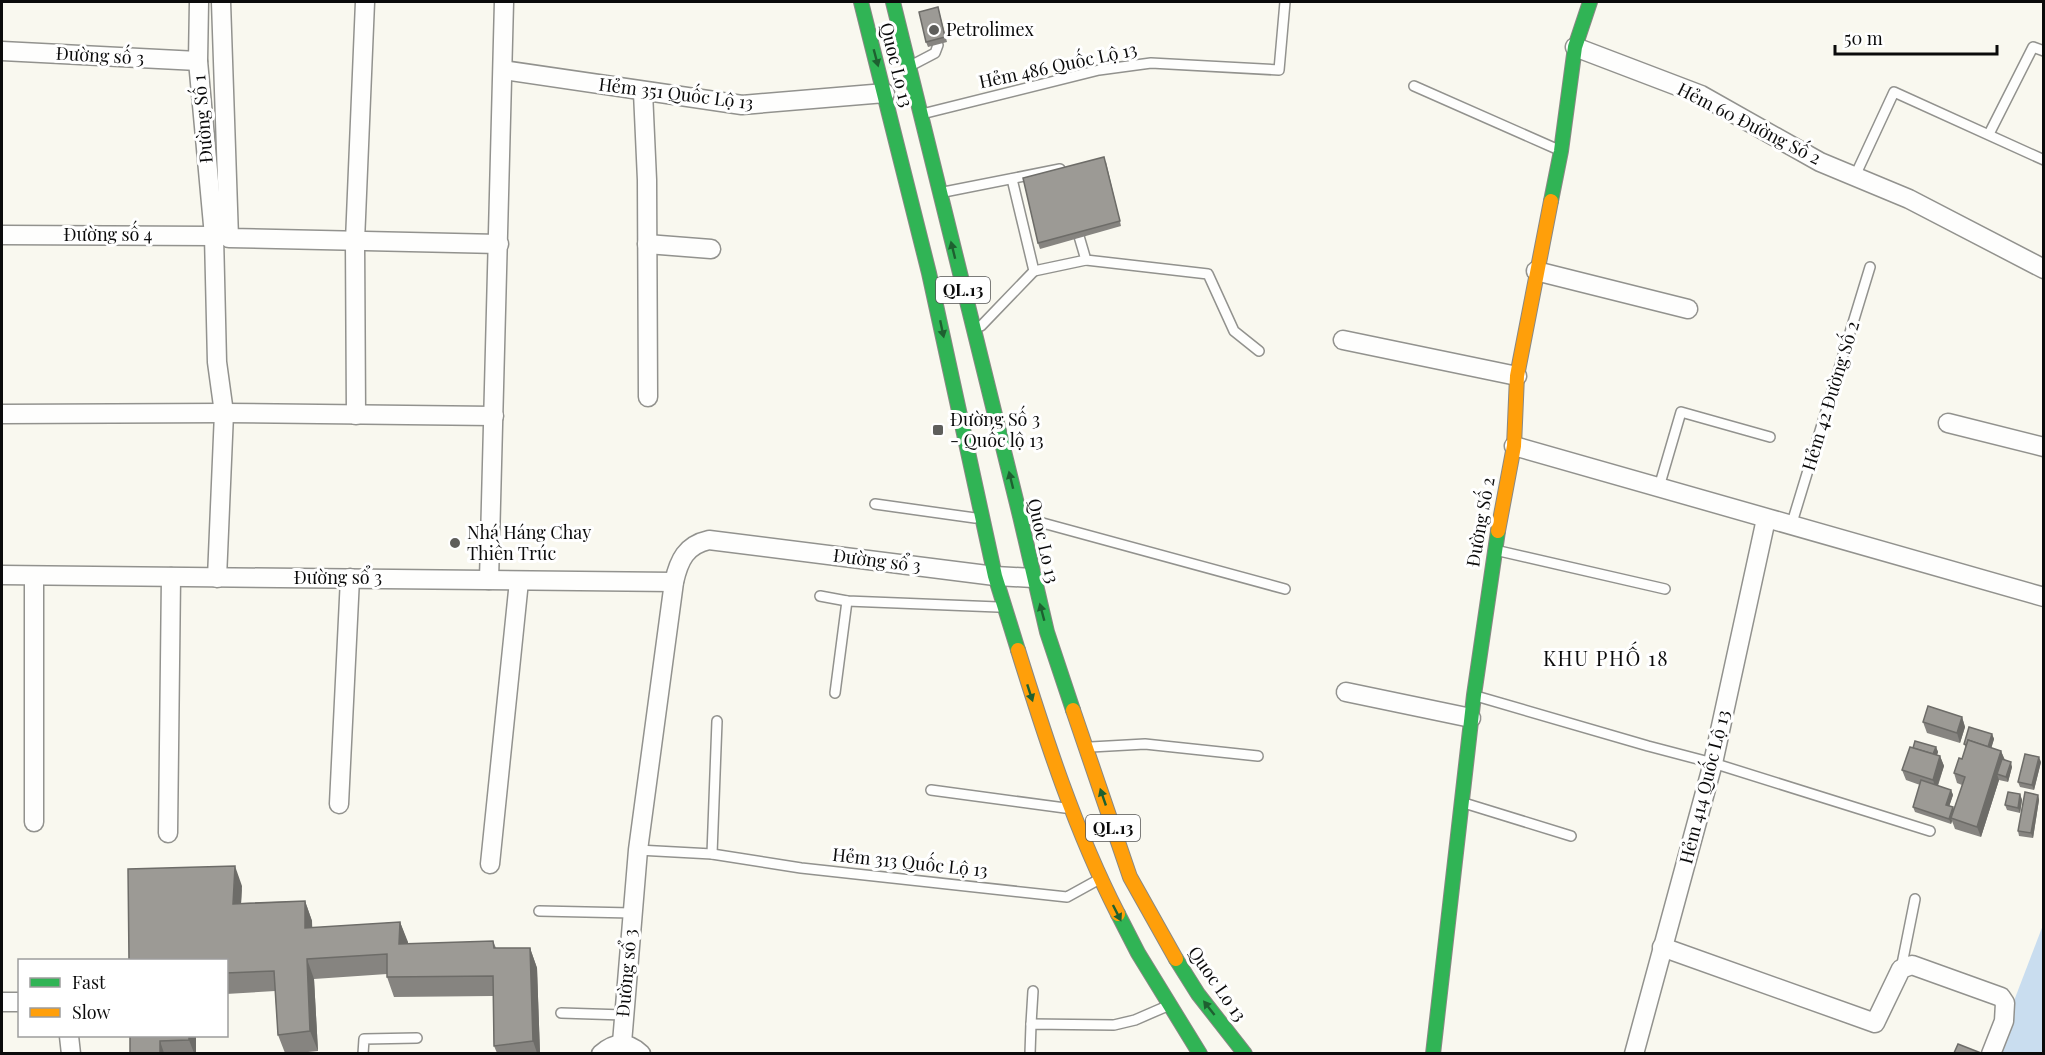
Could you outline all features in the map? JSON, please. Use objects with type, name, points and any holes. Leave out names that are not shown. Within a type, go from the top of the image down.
[{"type":"main road","name":"Quoc Lo 13","points":[[861,2],[929,273],[1003,608],[1050,754],[1070,809],[1100,879],[1138,953],[1200,1053]]},
{"type":"main road","name":"Đường Số 2","points":[[1433,1053],[1474,695],[1494,550],[1514,446],[1517,376],[1561,151],[1575,47],[1590,2]]},
{"type":"main road","name":"Quoc Lo 13","points":[[898,9],[909,67],[939,194],[1047,632],[1130,877],[1161,934],[1198,994],[1245,1053]]},
{"type":"street","name":"Đường Số 1","points":[[199,2],[198,61],[214,236],[217,362],[225,413]]},
{"type":"street","points":[[221,2],[229,238],[499,244]]},
{"type":"street","points":[[356,415],[355,241],[365,2]]},
{"type":"street","points":[[489,580],[504,2]]},
{"type":"street","name":"Hẻm 60 Đường Số 2","points":[[1575,47],[1701,95],[1820,162],[1910,199],[2043,269]]},
{"type":"street","name":"Đường số 3","points":[[2,51],[198,61]]},
{"type":"street","name":"Hẻm 351 Quốc Lộ 13","points":[[503,70],[742,105],[885,93]]},
{"type":"street","points":[[643,92],[648,397]]},
{"type":"street","name":"Đường số 4","points":[[2,235],[214,236]]},
{"type":"street","points":[[647,244],[711,249]]},
{"type":"street","points":[[1536,271],[1688,309]]},
{"type":"street","points":[[1343,340],[1517,376]]},
{"type":"street","points":[[2,414],[225,413],[494,416]]},
{"type":"street","points":[[218,578],[225,413]]},
{"type":"street","points":[[1948,423],[2043,447]]},
{"type":"street","points":[[1514,446],[2043,597]]},
{"type":"street","name":"Hẻm 414 Quốc Lộ 13","points":[[1634,1053],[1713,763],[1766,519]]},
{"type":"street","name":"Đường sổ 3","points":[[622,1043],[638,850],[674,582],[681,557],[698,542],[709,540],[995,576],[1033,578]]},
{"type":"street","name":"Đường sổ 3","points":[[2,575],[674,582]]},
{"type":"street","points":[[34,576],[34,822]]},
{"type":"street","points":[[168,833],[171,577]]},
{"type":"street","points":[[339,804],[350,578]]},
{"type":"street","points":[[490,864],[519,581]]},
{"type":"street","points":[[1346,692],[1471,718]]},
{"type":"street","points":[[1662,947],[1875,1023],[1901,969],[1912,965],[2001,997],[2006,1003],[2004,1021],[1991,1053]]},
{"type":"street","points":[[2,1002],[18,1002]]},
{"type":"street","points":[[69,1037],[71,1053]]},
{"type":"street","points":[[601,1053],[609,1046],[622,1043],[632,1046],[641,1053]]},
{"type":"lane","name":"Hẻm 486 Quốc Lộ 13","points":[[921,114],[1099,70],[1150,63],[1279,70],[1285,2]]},
{"type":"lane","points":[[909,67],[935,53],[938,45]]},
{"type":"lane","points":[[1989,135],[2033,47],[2043,51]]},
{"type":"lane","points":[[1413,86],[1561,151]]},
{"type":"lane","points":[[1855,176],[1894,92],[2043,160]]},
{"type":"lane","points":[[939,194],[1060,169],[1066,192]]},
{"type":"lane","points":[[1012,179],[1034,272]]},
{"type":"lane","points":[[1073,214],[1086,260]]},
{"type":"lane","points":[[974,333],[1034,272],[1086,260],[1208,274],[1234,331],[1258,351]]},
{"type":"lane","name":"Hẻm 42 Đường Số 2","points":[[1791,526],[1870,267]]},
{"type":"lane","points":[[1659,487],[1682,412],[1770,437]]},
{"type":"lane","points":[[875,504],[983,519]]},
{"type":"lane","points":[[1020,516],[1285,589]]},
{"type":"lane","points":[[1494,550],[1665,589]]},
{"type":"lane","points":[[820,596],[847,601],[1003,608]]},
{"type":"lane","points":[[835,693],[847,601]]},
{"type":"lane","points":[[1474,695],[1713,763],[1930,831]]},
{"type":"lane","points":[[712,854],[717,721]]},
{"type":"lane","points":[[1086,747],[1145,744],[1258,756]]},
{"type":"lane","points":[[931,790],[1070,809]]},
{"type":"lane","points":[[1461,803],[1571,836]]},
{"type":"lane","name":"Hẻm 313 Quốc Lộ 13","points":[[638,850],[712,854],[801,868],[1067,897],[1100,879]]},
{"type":"lane","points":[[1901,969],[1915,899]]},
{"type":"lane","points":[[538,911],[632,913]]},
{"type":"lane","points":[[1030,1053],[1033,991]]},
{"type":"lane","points":[[1031,1024],[1114,1025],[1135,1020],[1170,1005]]},
{"type":"lane","points":[[561,1013],[624,1015]]},
{"type":"lane","points":[[363,1053],[364,1039],[417,1038]]},
{"type":"water","points":[[2043,925],[2043,1053],[1994,1053]]},
{"type":"building","name":"Petrolimex","points":[[938,7],[945,37],[926,42],[919,12]]},
{"type":"building","points":[[1104,157],[1120,221],[1038,243],[1023,178]]},
{"type":"building","points":[[1928,706],[1962,717],[1957,733],[1923,722]]},
{"type":"building","points":[[1969,727],[1992,734],[1988,747],[1968,740],[1967,745],[1964,744]]},
{"type":"building","points":[[1968,740],[2001,751],[1977,827],[1951,818],[1965,777],[1954,773],[1959,758],[1962,759]]},
{"type":"building","points":[[1915,741],[1936,747],[1933,754],[1913,748]]},
{"type":"building","points":[[1910,747],[1940,756],[1933,780],[1902,770]]},
{"type":"building","points":[[2025,754],[2039,757],[2032,785],[2018,782]]},
{"type":"building","points":[[2002,759],[2011,762],[2006,777],[1997,774]]},
{"type":"building","points":[[1921,780],[1951,790],[1946,805],[1953,807],[1949,819],[1913,807]]},
{"type":"building","points":[[2008,792],[2020,794],[2018,808],[2005,805]]},
{"type":"building","points":[[2025,792],[2038,795],[2031,833],[2018,831]]},
{"type":"building","points":[[235,866],[233,904],[305,901],[305,928],[400,922],[399,944],[493,941],[494,948],[530,948],[533,1041],[494,1046],[493,976],[387,977],[387,954],[307,959],[310,1031],[278,1035],[274,971],[228,973],[228,959],[129,959],[128,869]]},
{"type":"building","points":[[130,1037],[189,1037],[189,1040],[160,1041],[160,1053],[130,1053]]},
{"type":"building","points":[[1958,1044],[1981,1053],[1954,1053]]},
{"type":"traffic: fast","points":[[861,2],[929,273],[995,576],[1018,650]]},
{"type":"traffic: fast","points":[[893,2],[1047,632],[1073,710]]},
{"type":"traffic: fast","points":[[1551,201],[1561,151],[1575,47],[1590,2]]},
{"type":"traffic: fast","points":[[1433,1054],[1474,695],[1498,531]]},
{"type":"traffic: fast","points":[[1118,914],[1138,953],[1200,1054]]},
{"type":"traffic: fast","points":[[1176,959],[1198,994],[1245,1054]]},
{"type":"traffic: slow","points":[[1498,531],[1514,446],[1517,376],[1551,201]]},
{"type":"traffic: slow","points":[[1018,650],[1075,817],[1118,914]]},
{"type":"traffic: slow","points":[[1073,710],[1130,877],[1176,959]]},
{"type":"place","name":"Petrolimex","points":[[934,30]]},
{"type":"place","name":"Đường Số 3 - Quốc lộ 13","points":[[938,430]]},
{"type":"place","name":"Nhá Háng Chay Thiền Trúc","points":[[455,543]]},
{"type":"district","name":"KHU PHỐ 18","points":[[1606,659]]}]
